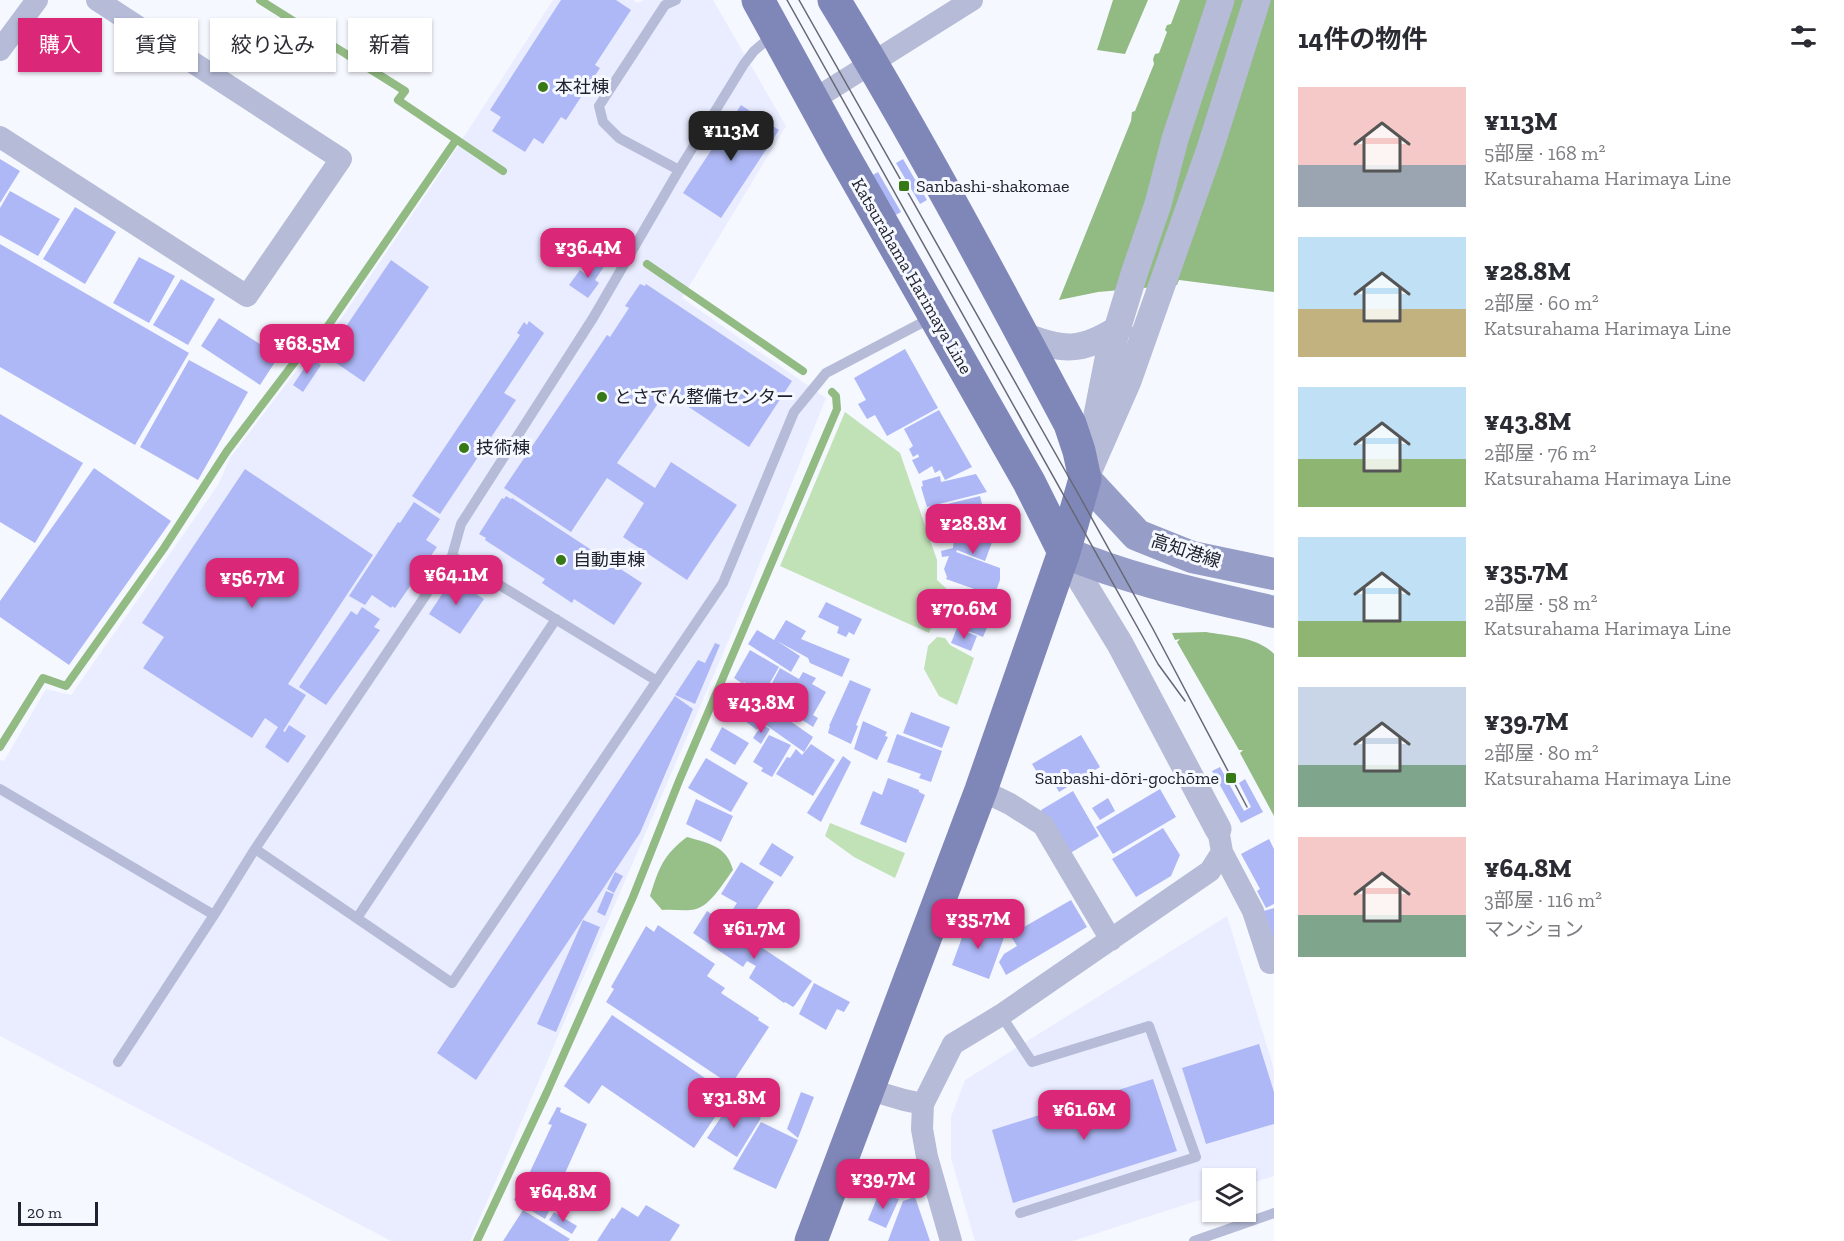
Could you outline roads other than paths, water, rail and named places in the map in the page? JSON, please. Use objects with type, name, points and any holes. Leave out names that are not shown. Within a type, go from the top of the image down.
[{"type":"main road","name":"Katsurahama Harimaya Line","points":[[758,0],[1029,482],[1064,552]]},
{"type":"main road","points":[[812,1241],[981,790],[1064,552],[1085,479],[1070,424],[873,64],[834,0]]},
{"type":"main road","name":"高知港線","points":[[1085,479],[1137,535],[1192,557],[1274,574]]},
{"type":"main road","name":"高知港線","points":[[1064,552],[1106,570],[1274,612]]},
{"type":"street","points":[[0,50],[38,0]]},
{"type":"street","points":[[0,137],[247,296],[341,159],[97,0]]},
{"type":"street","points":[[813,100],[972,0]]},
{"type":"street","points":[[1085,479],[1108,359],[1158,204],[1175,139],[1221,0]]},
{"type":"street","points":[[1085,479],[1128,381],[1210,149],[1257,0]]},
{"type":"street","points":[[1022,335],[1061,348],[1077,347],[1095,341],[1119,328]]},
{"type":"street","points":[[1064,552],[1120,644],[1220,841],[1253,911],[1270,963]]},
{"type":"street","points":[[981,790],[1010,804],[1043,825],[1111,940]]},
{"type":"street","points":[[951,1241],[927,1157],[922,1129],[923,1104],[953,1044],[1001,1016],[1210,871],[1220,841]]},
{"type":"street","points":[[870,1090],[923,1104]]},
{"type":"lane","points":[[676,0],[665,5],[599,106],[603,122],[619,138],[679,170]]},
{"type":"lane","points":[[118,1062],[255,849],[452,556],[461,524],[593,318],[744,64],[754,51],[776,33]]},
{"type":"lane","points":[[255,849],[452,982],[723,584],[794,412],[826,373],[935,316]]},
{"type":"lane","points":[[452,556],[657,681]]},
{"type":"lane","points":[[357,918],[556,619]]},
{"type":"lane","points":[[0,789],[214,915]]},
{"type":"lane","points":[[1001,1016],[1032,1062],[1149,1026],[1196,1157],[1020,1213]]},
{"type":"lane","points":[[1194,1241],[1274,1213]]},
{"type":"waterway","points":[[260,0],[405,91],[398,100],[503,171]]},
{"type":"waterway","points":[[0,747],[43,678],[66,686],[164,548],[227,451],[303,351],[323,333],[456,140]]},
{"type":"waterway","points":[[647,264],[803,371]]},
{"type":"waterway","points":[[477,1241],[547,1092],[633,897],[679,781],[837,409],[836,396],[832,392]]},
{"type":"tram line","points":[[787,0],[1158,664],[1185,701]]},
{"type":"tram line","points":[[799,0],[1080,497],[1247,807]]},
{"type":"place","name":"本社棟","points":[[543,87]]},
{"type":"place","name":"Sanbashi-shakomae","points":[[904,186]]},
{"type":"place","name":"とさでん整備センター","points":[[602,397]]},
{"type":"place","name":"技術棟","points":[[464,448]]},
{"type":"place","name":"自動車棟","points":[[561,560]]},
{"type":"place","name":"Sanbashi-dōri-gochōme","points":[[1231,778]]}]
